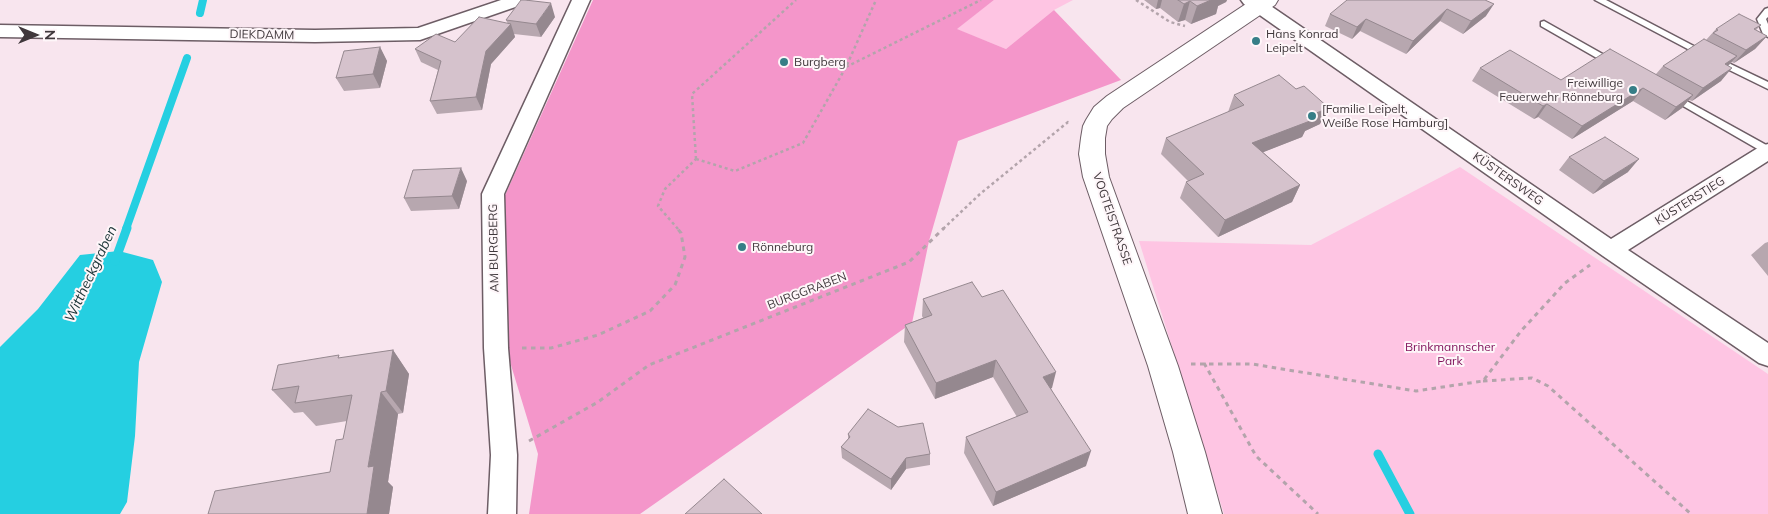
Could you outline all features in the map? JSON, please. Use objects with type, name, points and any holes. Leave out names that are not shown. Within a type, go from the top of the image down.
[{"type":"street","name":"DIEKDAMM","points":[[0,31],[315,36],[420,34],[518,0]]},
{"type":"street","name":"AM BURGBERG","points":[[502,514],[504,455],[496,348],[493,194],[581,0]]},
{"type":"street","name":"VOGTEISTRASSE","points":[[1205,514],[1190,452],[1163,366],[1096,177],[1092,154],[1096,126],[1103,113],[1115,102],[1258,2]]},
{"type":"street","name":"KÜSTERSWEG","points":[[1258,2],[1611,250],[1768,356]]},
{"type":"street","name":"KÜSTERSTIEG","points":[[1611,250],[1768,151]]},
{"type":"lane","points":[[1599,0],[1768,86]]},
{"type":"lane","points":[[1768,11],[1761,19],[1768,34]]},
{"type":"lane","points":[[1544,24],[1621,68]]},
{"type":"lane","points":[[1664,92],[1768,151]]},
{"type":"path","points":[[696,159],[692,94],[796,0]]},
{"type":"path","points":[[696,159],[735,171],[803,143],[846,67],[876,0]]},
{"type":"path","points":[[846,67],[981,0]]},
{"type":"path","points":[[1136,0],[1170,22],[1192,27]]},
{"type":"path","name":"BURGGRABEN","points":[[504,455],[598,402],[650,365],[909,262],[980,194],[1068,122],[1096,126]]},
{"type":"path","points":[[496,348],[551,348],[598,335],[650,311],[675,285],[685,257],[681,233],[658,206],[664,189],[696,159]]},
{"type":"path","points":[[1483,381],[1522,331],[1565,283],[1611,250]]},
{"type":"path","points":[[1204,363],[1256,456],[1318,514]]},
{"type":"path","points":[[1163,366],[1204,363],[1252,364],[1416,391],[1483,381],[1532,378],[1548,386],[1691,514]]},
{"type":"green space","points":[[994,0],[1073,0],[1054,10],[1006,49],[956,29]]},
{"type":"green space","name":"Brinkmannscher Park","points":[[1460,167],[1768,374],[1768,514],[1224,514],[1139,241],[1311,245]]},
{"type":"shaded area","points":[[593,0],[994,0],[957,29],[1006,49],[1054,10],[1121,80],[958,141],[929,241],[912,323],[640,514],[529,514],[538,454],[504,342],[502,202]]},
{"type":"water","points":[[119,251],[153,260],[162,282],[139,362],[135,436],[127,502],[120,514],[0,514],[0,347],[38,309],[80,255]]},
{"type":"building","points":[[521,0],[551,3],[536,24],[506,20]]},
{"type":"building","points":[[1178,0],[1211,0],[1197,6],[1190,1],[1184,4]]},
{"type":"building","points":[[1347,0],[1485,0],[1494,4],[1471,21],[1447,9],[1413,41],[1366,19],[1357,27],[1330,14]]},
{"type":"building","points":[[1739,14],[1761,25],[1754,29],[1767,36],[1746,50],[1713,33]]},
{"type":"building","points":[[479,17],[511,24],[486,51],[476,97],[430,101],[441,61],[415,49],[436,34],[455,42]]},
{"type":"building","points":[[1704,39],[1737,56],[1725,64],[1732,68],[1703,88],[1663,66]]},
{"type":"building","points":[[380,47],[373,74],[336,78],[344,51]]},
{"type":"building","points":[[1610,49],[1693,95],[1676,107],[1643,88],[1582,126],[1547,104],[1543,106],[1480,68],[1510,50],[1561,80]]},
{"type":"building","points":[[1279,75],[1296,89],[1304,86],[1329,108],[1306,117],[1310,121],[1252,143],[1300,185],[1225,220],[1186,182],[1204,174],[1166,138],[1244,105],[1234,95]]},
{"type":"building","points":[[1605,137],[1639,159],[1604,181],[1569,157]]},
{"type":"building","points":[[461,168],[452,196],[404,198],[413,170]]},
{"type":"building","points":[[972,282],[982,297],[1003,290],[1056,372],[1043,377],[1091,451],[996,492],[966,437],[1028,412],[996,360],[936,383],[905,325],[932,315],[923,299]]},
{"type":"building","points":[[393,350],[386,391],[381,392],[368,467],[374,466],[367,514],[208,514],[215,491],[330,472],[336,440],[343,439],[352,395],[295,403],[299,386],[272,390],[278,365],[339,355],[338,358]]},
{"type":"building","points":[[868,409],[898,427],[923,423],[930,454],[906,458],[891,479],[841,447],[850,437],[848,434]]},
{"type":"building","points":[[724,479],[762,514],[685,514]]},
{"type":"waterway","name":"Wittheckgraben","points":[[200,13],[203,0]]},
{"type":"waterway","name":"Wittheckgraben","points":[[126,229],[187,58]]},
{"type":"waterway","name":"Wittheckgraben","points":[[115,261],[127,228]]},
{"type":"waterway","points":[[1378,454],[1410,514]]},
{"type":"place","name":"Hans Konrad Leipelt","points":[[1256,41]]},
{"type":"place","name":"Burgberg","points":[[784,62]]},
{"type":"place","name":"Freiwillige Feuerwehr Rönneburg","points":[[1633,90]]},
{"type":"place","name":"[Familie Leipelt, Weiße Rose Hamburg]","points":[[1312,116]]},
{"type":"place","name":"Rönneburg","points":[[742,247]]}]
